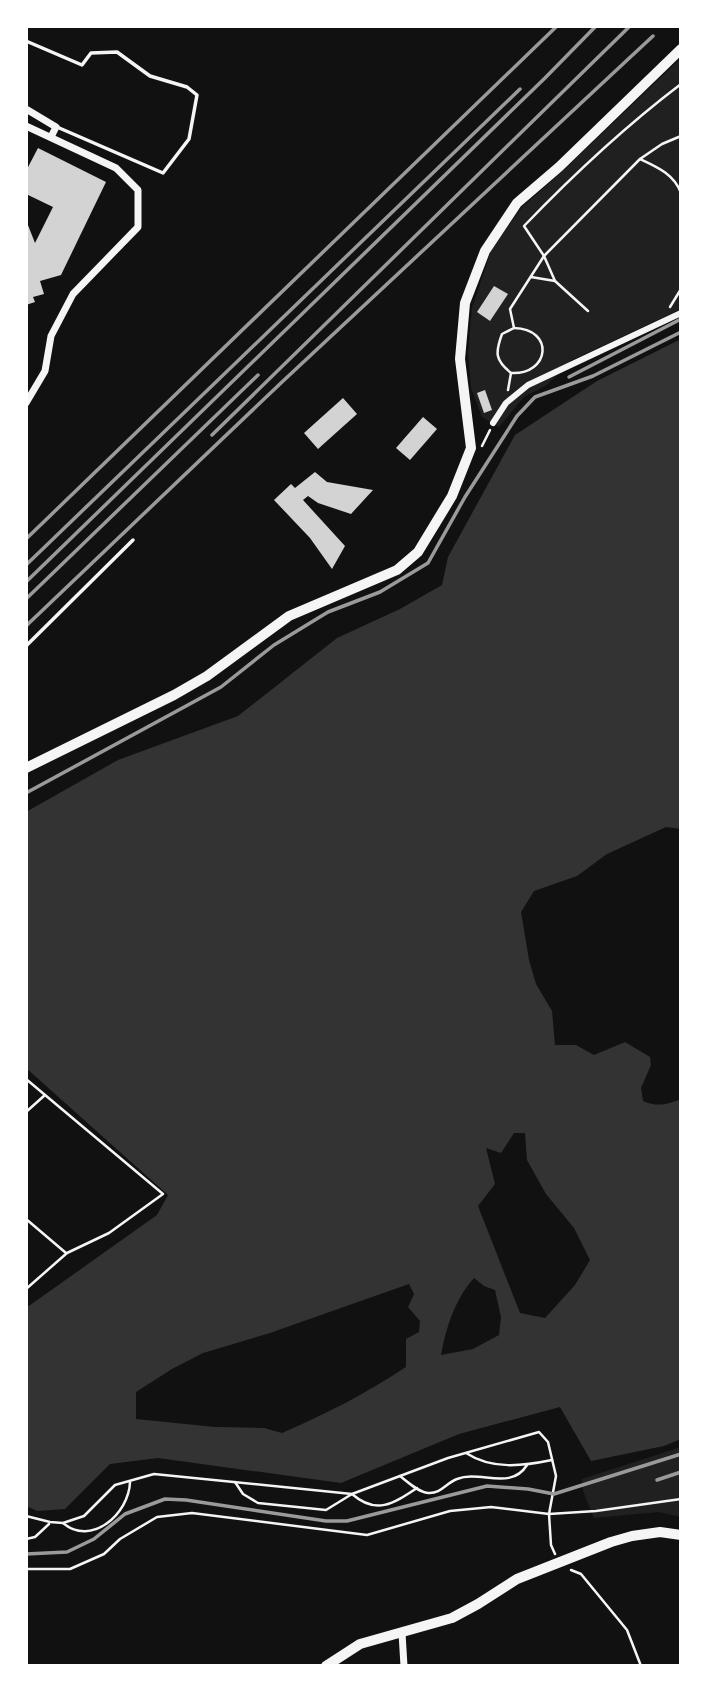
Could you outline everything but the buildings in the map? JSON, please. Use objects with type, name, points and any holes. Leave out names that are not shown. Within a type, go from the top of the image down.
[{"type":"street","points":[[26,768],[174,695],[207,676],[289,615],[397,570],[418,552],[452,496],[471,448],[460,359],[465,303],[485,251],[517,203],[559,167],[681,49]]},
{"type":"street","points":[[26,109],[56,127],[51,137]]},
{"type":"street","points":[[26,126],[116,168],[138,190],[138,227],[73,294],[51,336],[45,371],[26,403]]},
{"type":"street","points":[[493,424],[506,403],[528,386],[681,313]]},
{"type":"street","points":[[326,1666],[360,1644],[452,1618],[517,1579],[632,1536],[660,1532],[681,1535]]},
{"type":"street","points":[[402,1633],[404,1666]]},
{"type":"lane","points":[[26,41],[82,65],[92,53],[117,52],[150,76],[187,87],[197,96],[189,139],[163,173],[56,127]]},
{"type":"lane","points":[[26,646],[132,540]]},
{"type":"path","points":[[588,311],[555,281],[544,256],[524,226],[582,166],[640,115],[681,84]]},
{"type":"path","points":[[514,328],[510,309],[544,256],[640,159],[681,135]]},
{"type":"path","points":[[640,159],[663,170],[681,192]]},
{"type":"path","points":[[529,276],[555,281]]},
{"type":"path","points":[[678,294],[681,289]]},
{"type":"path","points":[[514,328],[528,328],[540,338],[543,352],[537,366],[525,373],[511,373],[500,364],[496,349],[502,334],[514,328]]},
{"type":"path","points":[[506,403],[511,373]]},
{"type":"path","points":[[26,1079],[163,1194],[109,1233],[67,1253],[26,1289]]},
{"type":"path","points":[[26,1112],[45,1095]]},
{"type":"path","points":[[26,1219],[67,1253]]},
{"type":"path","points":[[235,1482],[243,1494],[258,1503],[326,1510],[352,1494],[400,1476],[539,1432],[548,1442],[556,1476],[549,1514],[551,1545],[558,1564],[581,1574],[627,1630],[641,1666]]},
{"type":"path","points":[[466,1453],[491,1464],[527,1465],[552,1460]]},
{"type":"path","points":[[400,1476],[428,1493],[442,1490],[455,1479],[471,1476],[491,1480],[512,1477],[523,1472],[527,1465]]},
{"type":"path","points":[[26,1516],[63,1523],[84,1516],[115,1485],[154,1474],[352,1494],[364,1504],[381,1506],[394,1503],[417,1488]]},
{"type":"path","points":[[63,1523],[72,1531],[89,1531],[106,1524],[123,1508],[130,1493],[130,1481]]},
{"type":"path","points":[[26,1569],[70,1569],[104,1554],[120,1539],[157,1517],[192,1513],[367,1535],[450,1510],[492,1507],[556,1514],[681,1499]]},
{"type":"path","points":[[26,1539],[35,1536],[50,1522]]},
{"type":"shaded area","points":[[681,58],[681,309],[572,360],[547,385],[524,397],[499,427],[482,417],[471,388],[468,353],[472,308],[492,248],[522,207]]},
{"type":"shaded area","points":[[681,339],[681,829],[666,827],[607,854],[577,876],[534,891],[521,912],[536,984],[552,1011],[555,1045],[576,1045],[594,1055],[625,1042],[650,1057],[651,1065],[641,1088],[643,1101],[662,1104],[681,1099],[681,1439],[664,1446],[591,1461],[560,1407],[459,1434],[341,1483],[158,1458],[110,1464],[65,1509],[37,1511],[26,1506],[26,1308],[157,1215],[168,1195],[26,1068],[26,812],[118,760],[238,716],[337,638],[400,609],[442,585],[448,557],[515,435],[597,381]],"holes":[[[514,1133],[525,1133],[527,1160],[546,1194],[574,1228],[590,1260],[575,1285],[545,1318],[520,1313],[478,1206],[495,1184],[486,1148],[501,1153]],[[474,1278],[495,1290],[501,1317],[499,1335],[473,1349],[441,1355],[452,1314]],[[409,1284],[414,1294],[408,1307],[420,1321],[419,1332],[406,1339],[406,1367],[346,1403],[282,1433],[264,1428],[215,1427],[136,1419],[136,1392],[203,1353],[270,1333]]]},
{"type":"shaded area","points":[[681,1447],[681,1517],[659,1512],[594,1518],[583,1491],[582,1479]]},
{"type":"railway","points":[[26,539],[557,26]]},
{"type":"railway","points":[[26,582],[596,26]]},
{"type":"railway","points":[[212,435],[630,26]]},
{"type":"railway","points":[[26,626],[282,382],[653,36]]},
{"type":"railway","points":[[26,565],[520,89]]},
{"type":"railway","points":[[569,377],[681,319]]},
{"type":"railway","points":[[26,793],[221,687],[274,645],[328,612],[380,592],[428,563],[465,497],[517,416],[535,397],[593,376],[681,332]]},
{"type":"railway","points":[[26,599],[258,375]]},
{"type":"railway","points":[[26,1554],[67,1552],[94,1539],[125,1514],[165,1499],[326,1521],[347,1521],[487,1486],[554,1494],[681,1454]]},
{"type":"railway","points":[[657,1480],[681,1472]]}]
